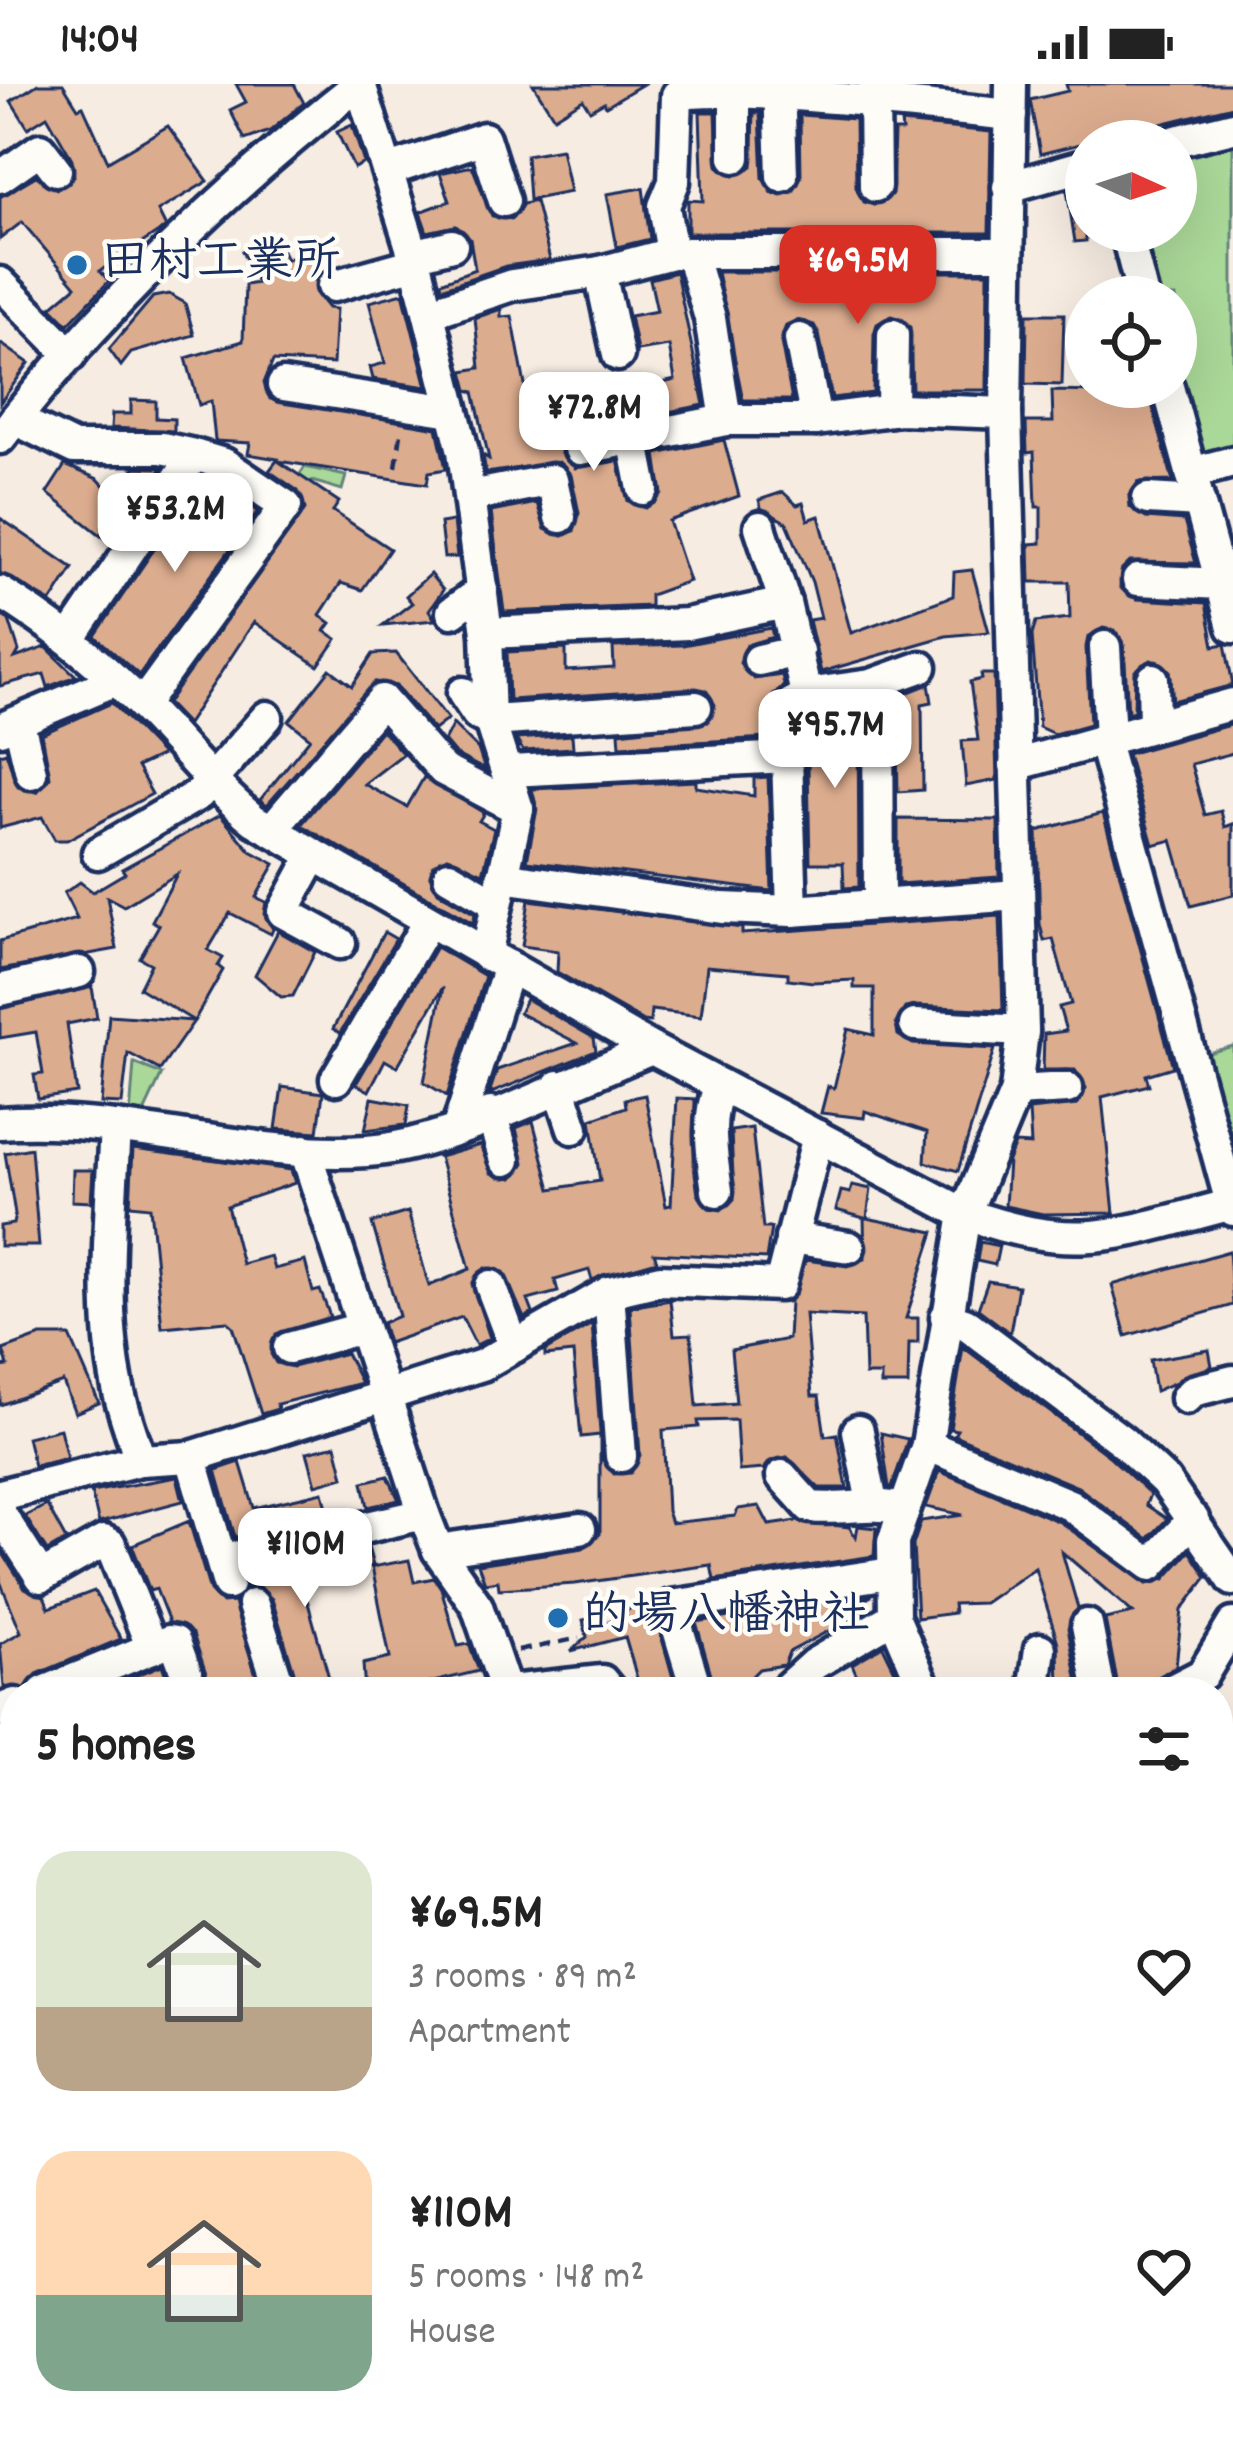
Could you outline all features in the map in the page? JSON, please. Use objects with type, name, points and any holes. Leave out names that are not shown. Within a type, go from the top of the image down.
[{"type":"street","points":[[142,705],[286,506],[224,464],[194,455],[162,448],[74,448],[8,428],[195,225],[359,84],[415,259],[469,484],[487,633],[490,721],[510,771],[518,809],[498,889],[497,960],[457,1130]]},
{"type":"street","points":[[735,84],[735,157]]},
{"type":"street","points":[[779,85],[782,176]]},
{"type":"street","points":[[725,420],[710,318],[664,206],[674,182],[677,94],[684,86],[779,85],[1011,99],[1006,412],[1023,1031],[1016,1091],[965,1214],[927,1445],[887,1506]]},
{"type":"street","points":[[862,90],[875,186]]},
{"type":"street","points":[[1197,136],[1233,127]]},
{"type":"street","points":[[390,170],[484,139],[504,201]]},
{"type":"street","points":[[0,177],[40,149],[56,170]]},
{"type":"street","points":[[1008,187],[1065,171]]},
{"type":"street","points":[[333,286],[452,245]]},
{"type":"street","points":[[428,314],[512,285],[682,253],[1006,253]]},
{"type":"street","points":[[599,272],[618,355]]},
{"type":"street","points":[[0,283],[70,356]]},
{"type":"street","points":[[892,410],[893,335]]},
{"type":"street","points":[[800,339],[816,420]]},
{"type":"street","points":[[283,385],[452,411]]},
{"type":"street","points":[[1174,408],[1221,584],[1224,628]]},
{"type":"street","points":[[580,449],[725,420],[816,420],[892,410],[1006,412]]},
{"type":"street","points":[[633,438],[643,489]]},
{"type":"street","points":[[70,639],[194,455]]},
{"type":"street","points":[[1148,499],[1195,488],[1233,462]]},
{"type":"street","points":[[437,489],[552,480],[560,518]]},
{"type":"street","points":[[760,527],[798,651],[806,694]]},
{"type":"street","points":[[1138,580],[1221,584]]},
{"type":"street","points":[[452,612],[482,590]]},
{"type":"street","points":[[0,592],[70,639],[142,705],[208,783],[271,830],[652,1049],[965,1214],[1060,1240],[1102,1238],[1232,1206],[1107,738],[1105,647]]},
{"type":"street","points":[[487,633],[687,624],[718,630],[784,603]]},
{"type":"street","points":[[759,660],[798,651]]},
{"type":"street","points":[[792,911],[788,706],[806,694],[871,685],[921,667]]},
{"type":"street","points":[[1153,679],[1154,725]]},
{"type":"street","points":[[31,772],[10,726],[116,680]]},
{"type":"street","points":[[871,685],[878,703],[879,904]]},
{"type":"street","points":[[463,693],[476,714],[490,721],[696,707]]},
{"type":"street","points":[[271,830],[382,700],[443,770],[518,809]]},
{"type":"street","points":[[1015,765],[1233,704]]},
{"type":"street","points":[[98,854],[208,783],[267,717]]},
{"type":"street","points":[[510,771],[787,757]]},
{"type":"street","points":[[314,855],[283,912],[340,943]]},
{"type":"street","points":[[449,876],[498,889],[792,911],[1018,895]]},
{"type":"street","points":[[336,1079],[428,922]]},
{"type":"street","points":[[0,990],[79,972]]},
{"type":"street","points":[[915,1025],[1023,1031]]},
{"type":"street","points":[[0,1123],[61,1120],[305,1150],[366,1151],[457,1130],[652,1049]]},
{"type":"street","points":[[717,1191],[710,1140],[712,1105],[720,1085]]},
{"type":"street","points":[[559,1086],[573,1128]]},
{"type":"street","points":[[1016,1091],[1067,1088]]},
{"type":"street","points":[[491,1113],[505,1160]]},
{"type":"street","points":[[115,1127],[110,1233],[114,1344],[118,1386],[140,1460]]},
{"type":"street","points":[[0,1496],[140,1460],[191,1456],[464,1372],[609,1292],[660,1280],[780,1285],[818,1136]]},
{"type":"street","points":[[305,1150],[424,1514],[438,1550],[477,1606],[500,1677]]},
{"type":"street","points":[[791,1238],[849,1247]]},
{"type":"street","points":[[491,1286],[514,1347]]},
{"type":"street","points":[[609,1292],[621,1456]]},
{"type":"street","points":[[946,1318],[965,1323],[1122,1441],[1165,1481],[1233,1580]]},
{"type":"street","points":[[289,1348],[362,1328]]},
{"type":"street","points":[[1186,1398],[1192,1391],[1233,1382]]},
{"type":"street","points":[[857,1431],[887,1506],[894,1617],[920,1677]]},
{"type":"street","points":[[927,1445],[1070,1504],[1151,1565],[1193,1519]]},
{"type":"street","points":[[191,1456],[225,1572],[424,1514]]},
{"type":"street","points":[[782,1476],[810,1507],[887,1506]]},
{"type":"street","points":[[0,1513],[41,1577],[104,1541],[110,1544],[152,1648]]},
{"type":"street","points":[[438,1550],[580,1529]]},
{"type":"street","points":[[692,1677],[671,1606],[891,1573]]},
{"type":"street","points":[[253,1605],[276,1677]]},
{"type":"street","points":[[800,1677],[894,1617]]},
{"type":"street","points":[[1087,1624],[1097,1677]]},
{"type":"street","points":[[1197,1677],[1233,1624]]},
{"type":"street","points":[[81,1677],[175,1642],[188,1677]]},
{"type":"street","points":[[1036,1677],[1040,1649]]},
{"type":"path","points":[[396,466],[406,404]]},
{"type":"path","points":[[495,1656],[580,1639]]},
{"type":"green space","points":[[1233,143],[1233,454],[1197,459],[1183,408],[1197,408],[1197,276],[1148,276],[1142,252],[1197,252],[1197,152]]},
{"type":"green space","points":[[305,467],[346,476],[342,490],[312,481],[294,507],[283,499]]},
{"type":"green space","points":[[1233,1046],[1233,1138],[1224,1141],[1201,1055]]},
{"type":"green space","points":[[134,1063],[162,1074],[142,1117],[130,1116]]},
{"type":"building","points":[[38,84],[63,84],[78,108],[83,106],[108,161],[168,126],[208,181],[158,211],[166,227],[100,271],[109,281],[68,324],[51,307],[76,286],[22,222],[0,239],[0,197],[36,176],[57,189],[74,176],[72,159],[47,116],[28,128],[11,101]]},
{"type":"building","points":[[236,84],[294,84],[304,103],[270,131],[245,140],[230,110],[246,102]]},
{"type":"building","points":[[533,84],[643,84],[606,106],[604,102],[590,110],[583,99],[554,117]]},
{"type":"building","points":[[1066,84],[1233,84],[1233,106],[1177,120],[1065,120],[1065,148],[1040,154],[1030,100],[1068,91]]},
{"type":"building","points":[[700,112],[716,112],[718,166],[734,176],[752,166],[754,113],[760,113],[763,178],[772,193],[781,195],[793,192],[801,177],[800,115],[855,119],[856,187],[864,202],[874,205],[892,194],[894,131],[902,131],[901,123],[991,132],[989,233],[688,233],[688,200],[703,201]]},
{"type":"building","points":[[352,125],[364,163],[354,168],[337,132]]},
{"type":"building","points":[[561,149],[570,192],[529,200],[526,155]]},
{"type":"building","points":[[472,166],[492,216],[511,219],[523,204],[535,201],[550,260],[506,266],[442,288],[441,282],[475,269],[470,239],[456,226],[427,232],[420,212],[450,201],[440,173]]},
{"type":"building","points":[[643,188],[650,239],[617,247],[607,194]]},
{"type":"building","points":[[275,236],[286,259],[313,252],[319,273],[315,292],[328,308],[336,309],[333,364],[273,361],[264,383],[270,399],[437,428],[446,469],[429,472],[427,484],[278,461],[339,502],[333,511],[390,549],[362,590],[341,583],[320,615],[331,623],[325,631],[337,639],[318,666],[254,622],[187,724],[167,703],[305,509],[298,491],[269,471],[278,459],[248,454],[250,443],[215,441],[211,401],[199,405],[186,358],[243,341],[245,285],[257,283],[242,251]]},
{"type":"building","points":[[676,272],[704,405],[576,430],[562,442],[561,454],[575,468],[618,461],[628,501],[646,508],[662,494],[656,454],[724,440],[739,496],[669,521],[689,581],[650,595],[650,606],[504,612],[491,512],[537,503],[545,529],[563,536],[574,531],[579,513],[571,475],[559,462],[486,473],[483,455],[489,459],[474,392],[468,390],[463,371],[480,368],[475,318],[501,309],[501,317],[512,316],[527,396],[540,393],[544,409],[608,396],[675,380],[669,346],[637,351],[630,316],[657,311],[650,279]]},
{"type":"building","points":[[717,272],[988,272],[987,390],[912,390],[910,327],[892,316],[877,324],[874,334],[873,393],[832,398],[819,334],[814,325],[797,320],[786,325],[781,342],[792,400],[743,400]]},
{"type":"building","points":[[403,293],[427,387],[373,379],[370,367],[385,363],[369,302]]},
{"type":"building","points":[[169,294],[185,303],[194,335],[131,353],[121,366],[109,349],[153,297]]},
{"type":"building","points":[[1027,314],[1064,314],[1062,385],[1026,384]]},
{"type":"building","points":[[0,343],[29,363],[0,403]]},
{"type":"building","points":[[1052,391],[1065,391],[1065,408],[1153,408],[1173,481],[1138,482],[1129,497],[1130,507],[1146,518],[1184,521],[1196,563],[1130,562],[1121,571],[1120,588],[1137,599],[1206,603],[1214,646],[1225,644],[1233,685],[1173,701],[1170,670],[1151,660],[1135,671],[1134,711],[1128,713],[1124,645],[1115,630],[1103,628],[1088,637],[1086,647],[1090,724],[1054,734],[1039,727],[1032,635],[1036,622],[1070,618],[1069,582],[1030,582],[1029,544],[1041,543],[1041,507],[1036,507],[1034,452],[1027,453],[1026,422],[1053,422]]},
{"type":"building","points":[[131,400],[156,401],[156,418],[174,419],[174,431],[111,428],[112,414],[131,414]]},
{"type":"building","points":[[65,465],[98,479],[110,492],[136,467],[162,468],[111,543],[47,493]]},
{"type":"building","points":[[209,480],[258,511],[139,675],[95,636],[176,517],[180,521]]},
{"type":"building","points":[[783,492],[797,505],[803,503],[808,520],[819,516],[851,633],[953,596],[954,572],[972,570],[989,632],[946,636],[821,672],[809,620],[821,618],[812,582],[787,523],[761,508],[759,500]]},
{"type":"building","points":[[0,518],[73,568],[51,602],[0,573]]},
{"type":"building","points":[[453,521],[457,557],[444,558],[440,523]]},
{"type":"building","points":[[430,574],[443,590],[429,610],[435,620],[383,625],[412,603],[406,596]]},
{"type":"building","points":[[0,615],[9,620],[19,651],[15,658],[46,647],[76,676],[48,687],[44,674],[0,686]]},
{"type":"building","points":[[771,628],[773,637],[747,645],[740,663],[754,679],[782,675],[784,685],[769,705],[768,738],[620,746],[619,732],[708,722],[715,705],[706,690],[696,688],[509,700],[507,652],[566,649],[566,671],[614,668],[613,647],[683,645]]},
{"type":"building","points":[[396,653],[448,719],[434,730],[396,686],[375,682],[267,805],[260,800],[310,738],[289,721],[330,669],[352,686],[373,654]]},
{"type":"building","points":[[981,674],[994,674],[997,780],[966,786],[962,741],[978,740],[970,682],[982,679]]},
{"type":"building","points":[[929,684],[932,702],[922,704],[923,790],[898,792],[896,697]]},
{"type":"building","points":[[112,703],[162,755],[137,767],[152,794],[67,840],[55,840],[42,817],[0,828],[0,754],[6,752],[18,787],[37,792],[50,777],[42,734]]},
{"type":"building","points":[[858,706],[859,887],[844,888],[843,863],[810,863],[807,717]]},
{"type":"building","points":[[453,724],[478,749],[485,770],[455,754],[444,741]]},
{"type":"building","points":[[1233,724],[1233,753],[1191,764],[1205,815],[1221,811],[1225,827],[1233,824],[1233,895],[1191,906],[1172,840],[1153,845],[1127,754]]},
{"type":"building","points":[[382,730],[403,754],[364,784],[407,807],[424,777],[484,813],[479,821],[494,829],[483,873],[448,857],[433,865],[430,875],[438,892],[475,914],[473,923],[301,825]]},
{"type":"building","points":[[572,735],[573,748],[523,751],[516,739]]},
{"type":"building","points":[[768,777],[772,891],[527,861],[537,809],[532,789],[696,781],[696,787],[754,796],[754,778]]},
{"type":"building","points":[[1103,813],[1173,1067],[1146,1075],[1149,1085],[1102,1097],[1114,1213],[1043,1214],[1005,1206],[1008,1161],[1015,1144],[1031,1145],[1029,1110],[1077,1105],[1086,1088],[1075,1070],[1043,1070],[1044,1034],[1066,1031],[1059,1007],[1071,1004],[1053,939],[1044,941],[1040,924],[1037,831]]},
{"type":"building","points":[[220,815],[251,851],[275,864],[256,897],[266,902],[264,914],[273,929],[271,934],[230,913],[208,950],[223,958],[218,966],[223,970],[194,1021],[139,988],[151,964],[140,958],[159,925],[152,921],[177,874],[124,906],[107,897],[117,949],[0,970],[0,941],[77,919],[64,893],[80,882],[93,892],[125,873],[122,869]]},
{"type":"building","points":[[898,819],[998,820],[999,877],[898,884]]},
{"type":"building","points":[[529,900],[742,928],[742,934],[1000,916],[1003,1010],[915,1006],[905,1008],[896,1023],[898,1035],[913,1044],[995,1049],[958,1171],[925,1162],[927,1132],[865,1111],[864,1118],[821,1113],[828,1086],[834,1088],[848,1029],[874,1035],[874,988],[854,988],[854,980],[813,982],[788,979],[788,973],[707,966],[701,1016],[651,1010],[650,1022],[643,1021],[557,972],[558,951],[522,946]]},
{"type":"building","points":[[278,931],[315,952],[293,996],[281,997],[255,975]]},
{"type":"building","points":[[384,932],[396,939],[340,1033],[333,1029]]},
{"type":"building","points":[[436,947],[485,976],[447,1096],[424,1082],[443,987],[397,1067],[385,1060],[369,1091],[356,1084]]},
{"type":"building","points":[[92,987],[97,1018],[67,1024],[77,1093],[38,1099],[34,1075],[43,1074],[36,1032],[0,1038],[0,1009]]},
{"type":"building","points":[[526,999],[594,1038],[596,1051],[489,1094],[497,1070],[577,1043],[519,1013]]},
{"type":"building","points":[[109,1015],[194,1021],[160,1070],[128,1053],[122,1104],[101,1103]]},
{"type":"building","points":[[282,1087],[323,1093],[318,1132],[276,1129]]},
{"type":"building","points":[[645,1095],[666,1206],[671,1205],[677,1098],[695,1099],[694,1166],[698,1195],[709,1208],[721,1210],[734,1199],[731,1131],[752,1128],[763,1228],[771,1228],[766,1259],[654,1253],[657,1261],[592,1280],[589,1270],[555,1280],[558,1292],[528,1300],[533,1313],[524,1318],[504,1272],[485,1268],[472,1284],[490,1338],[476,1345],[462,1317],[388,1343],[382,1323],[399,1316],[372,1223],[408,1212],[429,1286],[470,1269],[439,1157],[480,1145],[491,1173],[512,1178],[524,1163],[516,1128],[533,1121],[551,1189],[600,1181],[591,1119],[626,1107],[625,1099]]},
{"type":"building","points":[[372,1098],[409,1105],[406,1125],[365,1130]]},
{"type":"building","points":[[31,1148],[39,1246],[0,1246],[0,1226],[13,1224],[15,1214],[5,1153]]},
{"type":"building","points":[[133,1149],[291,1170],[295,1183],[227,1206],[242,1264],[270,1256],[274,1269],[305,1261],[313,1292],[320,1290],[330,1317],[276,1334],[271,1354],[276,1363],[293,1367],[346,1353],[361,1383],[277,1404],[278,1409],[261,1414],[233,1326],[227,1321],[162,1327],[150,1207],[130,1205]]},
{"type":"building","points":[[73,1170],[93,1170],[91,1202],[72,1201]]},
{"type":"building","points":[[852,1185],[871,1189],[867,1218],[934,1232],[906,1318],[918,1318],[918,1343],[909,1343],[908,1385],[881,1385],[881,1375],[865,1375],[863,1317],[805,1314],[812,1396],[819,1396],[825,1436],[837,1434],[847,1488],[819,1488],[787,1457],[770,1461],[764,1469],[739,1471],[736,1420],[698,1421],[699,1427],[663,1430],[667,1511],[671,1523],[735,1516],[738,1509],[759,1506],[769,1525],[797,1521],[849,1527],[856,1537],[858,1526],[876,1528],[874,1556],[714,1580],[711,1565],[575,1584],[499,1589],[498,1581],[485,1583],[478,1564],[583,1548],[600,1534],[600,1435],[581,1437],[573,1353],[545,1356],[545,1351],[592,1324],[602,1459],[614,1474],[631,1473],[640,1455],[630,1307],[670,1300],[674,1335],[691,1334],[697,1406],[736,1403],[731,1350],[788,1339],[790,1301],[806,1260],[847,1266],[865,1258],[864,1218],[836,1210],[841,1191],[850,1193]]},
{"type":"building","points":[[980,1242],[999,1246],[995,1265],[977,1261]]},
{"type":"building","points":[[1229,1251],[1233,1305],[1126,1336],[1112,1285]]},
{"type":"building","points":[[988,1281],[1018,1286],[1010,1333],[978,1309]]},
{"type":"building","points":[[41,1336],[70,1336],[99,1403],[75,1413],[63,1382],[0,1405],[0,1367],[8,1366],[3,1350]]},
{"type":"building","points":[[963,1347],[1109,1456],[1150,1494],[1146,1505],[1167,1519],[1148,1539],[1078,1487],[954,1435],[957,1430],[950,1429]]},
{"type":"building","points":[[1209,1350],[1212,1366],[1155,1391],[1150,1360]]},
{"type":"building","points":[[60,1429],[67,1458],[34,1466],[27,1437]]},
{"type":"building","points":[[881,1433],[908,1439],[892,1487],[889,1487]]},
{"type":"building","points":[[336,1445],[344,1477],[316,1485],[307,1452]]},
{"type":"building","points":[[240,1462],[254,1508],[323,1492],[329,1516],[235,1537],[216,1470]]},
{"type":"building","points":[[939,1471],[1060,1522],[1147,1584],[1165,1579],[1190,1551],[1207,1577],[1182,1610],[1176,1666],[1158,1677],[1116,1677],[1105,1619],[1133,1613],[1062,1552],[1078,1608],[1068,1628],[1077,1677],[1059,1677],[1058,1643],[1035,1568],[984,1603],[953,1604],[954,1613],[917,1618],[913,1545],[921,1521],[963,1515],[926,1507]]},
{"type":"building","points":[[388,1476],[399,1500],[368,1507],[363,1482]]},
{"type":"building","points":[[177,1477],[183,1501],[99,1523],[91,1492]]},
{"type":"building","points":[[47,1505],[66,1540],[47,1551],[25,1516]]},
{"type":"building","points":[[189,1521],[210,1591],[222,1603],[234,1602],[256,1677],[207,1677],[193,1634],[169,1622],[156,1589],[150,1591],[132,1545]]},
{"type":"building","points":[[368,1547],[373,1566],[303,1585],[329,1677],[295,1677],[272,1599],[258,1586],[247,1587],[246,1575]]},
{"type":"building","points":[[0,1549],[25,1588],[44,1596],[49,1608],[94,1591],[121,1639],[34,1677],[3,1677],[0,1644],[21,1632],[0,1581]]},
{"type":"building","points":[[409,1560],[414,1582],[434,1578],[458,1646],[469,1644],[479,1671],[454,1677],[364,1677],[363,1664],[390,1658],[372,1567]]},
{"type":"building","points":[[872,1596],[862,1601],[864,1612],[789,1652],[784,1665],[759,1669],[751,1677],[712,1677],[696,1622]]},
{"type":"building","points":[[652,1602],[673,1677],[637,1677],[625,1637],[571,1651],[587,1637],[583,1620],[604,1615],[606,1624],[631,1608]]},
{"type":"building","points":[[883,1646],[898,1677],[858,1677],[852,1664]]},
{"type":"building","points":[[159,1666],[166,1677],[132,1677]]},
{"type":"place","name":"田村工業所","points":[[77,265]]},
{"type":"place","name":"的場八幡神社","points":[[558,1618]]}]
